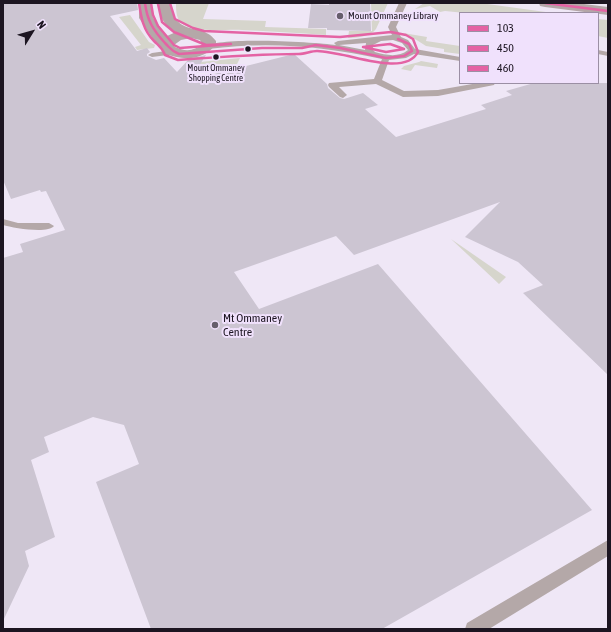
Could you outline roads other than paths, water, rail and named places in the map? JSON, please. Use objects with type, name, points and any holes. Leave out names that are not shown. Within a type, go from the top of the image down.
[{"type":"main road","points":[[545,3],[608,11]]},
{"type":"street","points":[[145,4],[146,18],[158,36],[169,48],[192,54],[207,43],[170,23],[166,15],[164,3]]},
{"type":"street","points":[[169,48],[174,37],[191,34]]},
{"type":"lane","points":[[372,54],[368,47],[371,42],[379,39],[392,27],[403,3]]},
{"type":"lane","points":[[392,27],[398,39]]},
{"type":"lane","points":[[207,43],[240,38],[340,43],[379,39],[398,39],[409,44],[412,51]]},
{"type":"lane","points":[[207,43],[256,43],[340,48],[386,58],[404,56],[412,51],[459,59]]},
{"type":"lane","points":[[192,54],[262,48],[302,48],[316,46]]},
{"type":"lane","points":[[377,82],[386,58]]},
{"type":"lane","points":[[343,95],[332,85],[377,82],[403,94],[438,93],[486,84]]},
{"type":"lane","points":[[3,222],[18,226],[49,226]]},
{"type":"lane","points":[[473,629],[608,547]]},
{"type":"place","name":"Mount Ommaney Library","points":[[340,16]]},
{"type":"place","name":"Mount Ommaney Shopping Centre","points":[[216,57]]},
{"type":"place","name":"Mt Ommaney Centre","points":[[215,325]]}]
